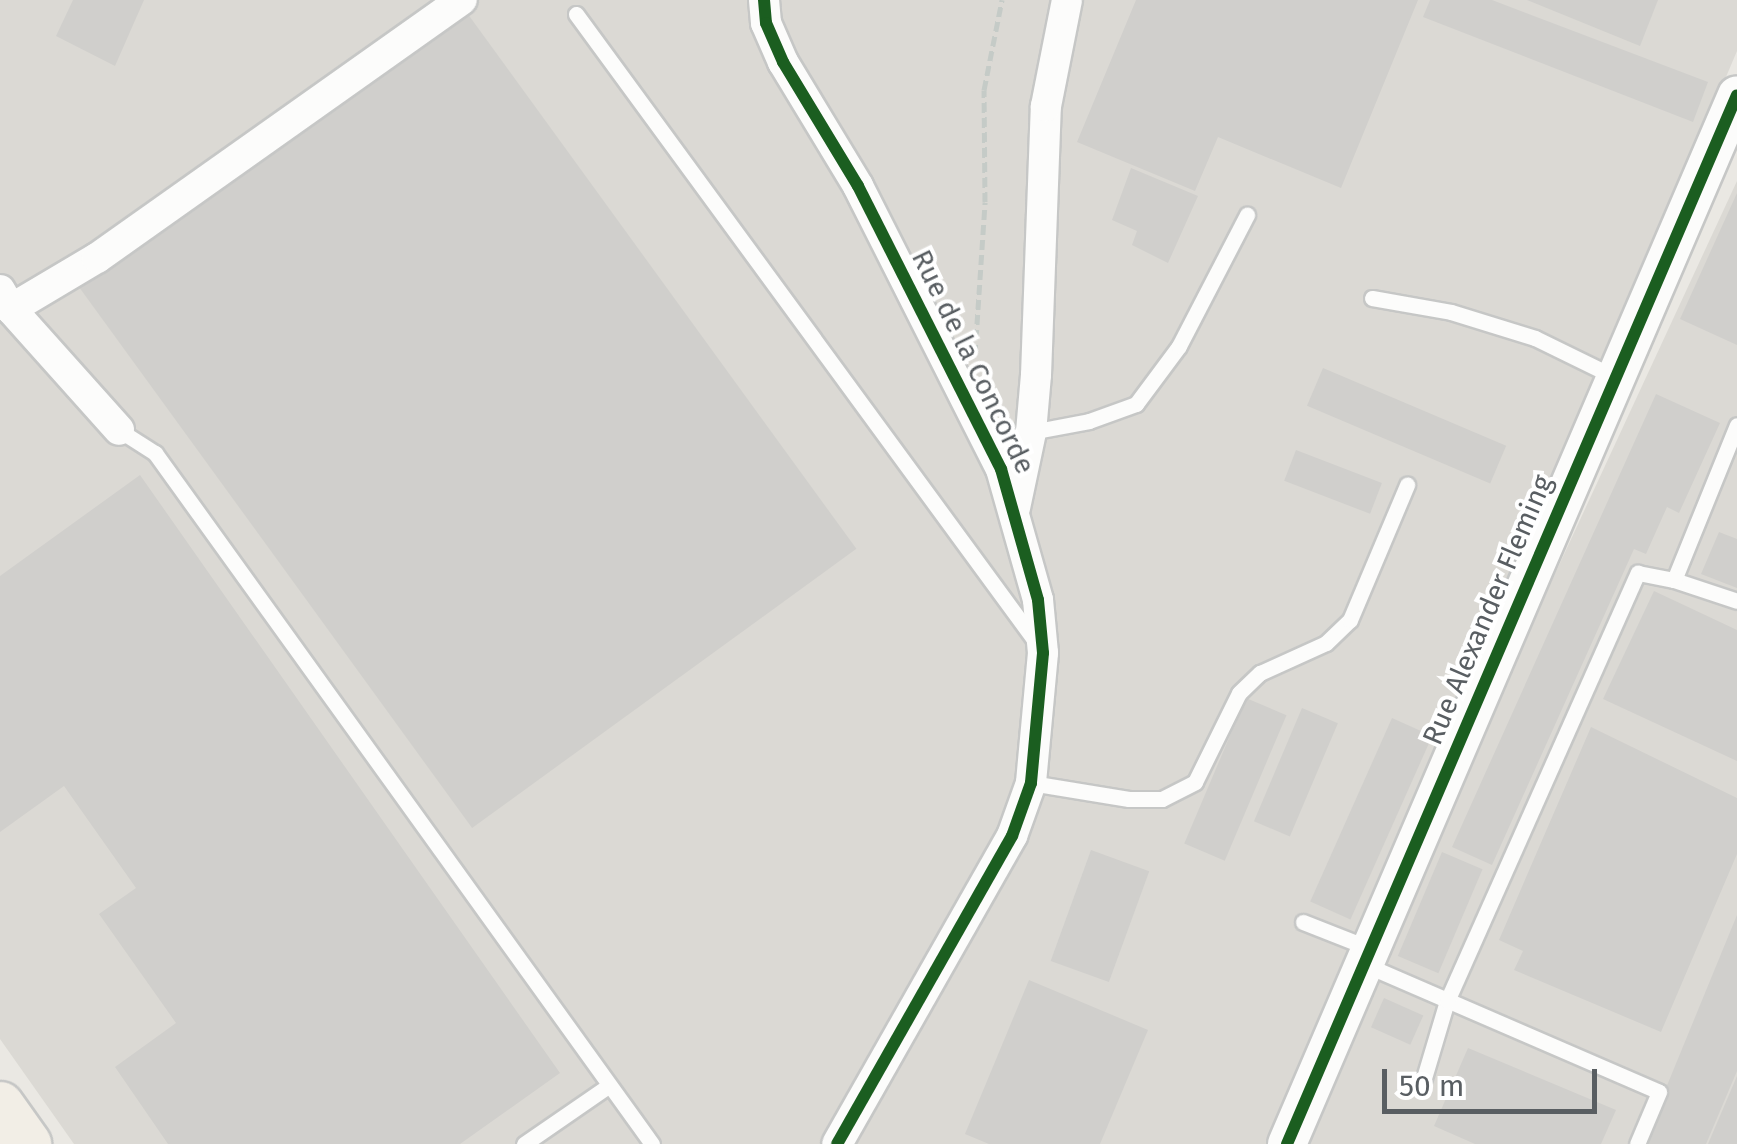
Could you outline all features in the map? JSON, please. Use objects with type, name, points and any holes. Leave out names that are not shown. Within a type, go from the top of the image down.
[{"type":"main road","points":[[0,1106],[27,1144]]},
{"type":"street","points":[[119,430],[6,300],[97,258],[462,0]]},
{"type":"street","name":"Rue de la Concorde","points":[[764,0],[766,23],[783,62],[858,186],[1001,469],[1038,600],[1043,652],[1031,783],[1012,836],[837,1144]]},
{"type":"street","points":[[1015,512],[1031,432],[1043,136],[1067,0]]},
{"type":"street","name":"Rue Alexander Fleming","points":[[1287,1144],[1613,376],[1737,95]]},
{"type":"lane","points":[[576,14],[1043,652]]},
{"type":"lane","points":[[1031,432],[1088,421],[1136,404],[1179,346],[1247,215]]},
{"type":"lane","points":[[1372,298],[1451,312],[1535,338],[1613,376]]},
{"type":"lane","points":[[1674,580],[1737,426]]},
{"type":"lane","points":[[119,430],[155,452],[652,1144]]},
{"type":"lane","points":[[1031,783],[1129,800],[1162,798],[1196,782],[1240,693],[1260,673],[1326,643],[1350,620],[1407,485]]},
{"type":"lane","points":[[1424,1078],[1447,1001],[1638,573],[1674,580],[1737,601]]},
{"type":"lane","points":[[1303,922],[1447,1001],[1658,1092],[1637,1144]]},
{"type":"lane","points":[[524,1144],[608,1086]]},
{"type":"path","points":[[968,402],[979,328],[984,90],[1002,0]]},
{"type":"shaded area","points":[[0,0],[1737,0],[1737,51],[1274,1144],[74,1144],[0,1039]]},
{"type":"shaded area","points":[[1737,181],[1737,1144],[1291,1144],[1307,1109]]},
{"type":"building","points":[[73,0],[144,0],[115,66],[56,36]]},
{"type":"building","points":[[1136,0],[1418,0],[1341,188],[1218,137],[1195,191],[1077,142]]},
{"type":"building","points":[[1430,0],[1492,0],[1708,82],[1693,122],[1423,17]]},
{"type":"building","points":[[1527,0],[1658,0],[1640,46]]},
{"type":"building","points":[[462,6],[856,549],[472,828],[78,285]]},
{"type":"building","points":[[1131,168],[1198,196],[1168,263],[1132,245],[1137,231],[1112,220]]},
{"type":"building","points":[[1737,193],[1737,345],[1680,319]]},
{"type":"building","points":[[1323,368],[1506,446],[1490,483],[1307,406]]},
{"type":"building","points":[[1656,394],[1720,423],[1679,513],[1667,507],[1646,554],[1634,549],[1492,865],[1452,847]]},
{"type":"building","points":[[1296,450],[1382,483],[1370,514],[1284,481]]},
{"type":"building","points":[[140,475],[560,1073],[460,1144],[168,1144],[115,1067],[176,1023],[99,914],[136,888],[64,786],[0,832],[0,576]]},
{"type":"building","points":[[1719,532],[1737,539],[1737,588],[1701,574]]},
{"type":"building","points":[[1654,591],[1737,630],[1737,761],[1603,699]]},
{"type":"building","points":[[1246,698],[1287,715],[1225,861],[1184,843]]},
{"type":"building","points":[[1302,708],[1338,723],[1290,836],[1254,821]]},
{"type":"building","points":[[1392,718],[1432,736],[1350,920],[1310,902]]},
{"type":"building","points":[[1591,727],[1737,798],[1737,854],[1661,1032],[1514,970],[1523,951],[1499,940]]},
{"type":"building","points":[[1091,850],[1149,871],[1109,982],[1051,961]]},
{"type":"building","points":[[1442,852],[1483,869],[1438,973],[1398,956]]},
{"type":"building","points":[[1737,915],[1737,1071],[1706,1144],[1643,1144]]},
{"type":"building","points":[[1029,980],[1148,1030],[1100,1144],[989,1144],[965,1134]]},
{"type":"building","points":[[1384,998],[1423,1015],[1410,1045],[1371,1027]]},
{"type":"building","points":[[1468,1048],[1616,1110],[1601,1144],[1475,1144],[1434,1126]]},
{"type":"building","points":[[1737,1076],[1737,1144],[1708,1144]]},
{"type":"cycle path","points":[[764,0],[766,23],[783,62],[858,186],[1001,469],[1038,600],[1043,653],[1031,783],[1012,836],[837,1144]]},
{"type":"cycle path","points":[[1287,1144],[1737,95]]}]
